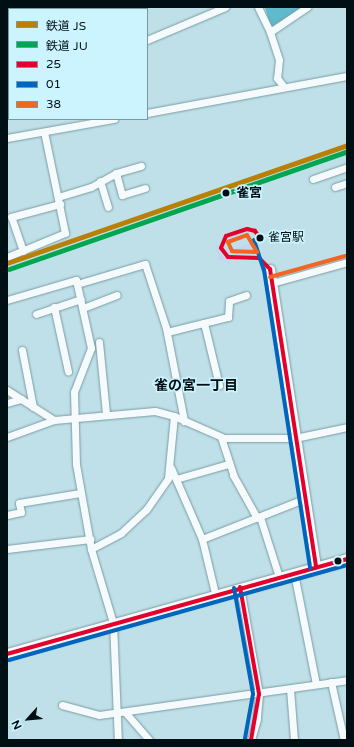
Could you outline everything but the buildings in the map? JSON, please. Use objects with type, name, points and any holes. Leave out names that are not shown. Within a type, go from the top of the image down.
[{"type":"highway","points":[[7,654],[216,593],[347,559]]},
{"type":"main road","points":[[270,269],[304,499],[316,567]]},
{"type":"street","points":[[148,40],[225,7]]},
{"type":"street","points":[[258,7],[270,32],[278,60],[277,78],[284,87]]},
{"type":"street","points":[[270,32],[307,7]]},
{"type":"street","points":[[148,113],[347,76]]},
{"type":"street","points":[[65,120],[68,127]]},
{"type":"street","points":[[7,138],[108,120]]},
{"type":"street","points":[[7,257],[65,233],[44,132]]},
{"type":"street","points":[[23,251],[11,217],[59,200],[116,173],[142,166]]},
{"type":"street","points":[[313,179],[347,167]]},
{"type":"street","points":[[116,173],[122,195],[145,188]]},
{"type":"street","points":[[100,181],[108,207]]},
{"type":"street","points":[[335,187],[347,183]]},
{"type":"street","points":[[272,283],[347,262]]},
{"type":"street","points":[[77,284],[146,264],[167,332],[184,421]]},
{"type":"street","points":[[7,300],[76,280],[81,299],[91,348],[74,392],[73,419],[80,493],[91,549],[113,623],[118,740]]},
{"type":"street","points":[[83,308],[118,295]]},
{"type":"street","points":[[167,332],[228,318],[229,301],[246,295]]},
{"type":"street","points":[[36,314],[81,299]]},
{"type":"street","points":[[54,307],[68,371]]},
{"type":"street","points":[[204,323],[219,385]]},
{"type":"street","points":[[99,342],[106,414]]},
{"type":"street","points":[[22,350],[33,407]]},
{"type":"street","points":[[7,390],[54,420]]},
{"type":"street","points":[[7,403],[21,399]]},
{"type":"street","points":[[7,437],[54,420],[106,414],[155,412],[174,416],[221,437],[295,438],[347,427]]},
{"type":"street","points":[[91,549],[121,533],[146,510],[171,468],[174,416]]},
{"type":"street","points":[[221,437],[228,464],[258,518],[279,577]]},
{"type":"street","points":[[176,479],[228,464]]},
{"type":"street","points":[[171,468],[202,539],[216,593]]},
{"type":"street","points":[[7,516],[21,512],[19,504],[80,493]]},
{"type":"street","points":[[202,539],[304,499]]},
{"type":"street","points":[[7,548],[90,539]]},
{"type":"street","points":[[294,573],[316,684]]},
{"type":"street","points":[[240,587],[258,694],[257,719],[251,740]]},
{"type":"street","points":[[62,705],[99,715],[258,694],[347,680]]},
{"type":"street","points":[[331,682],[344,740]]},
{"type":"street","points":[[290,689],[294,740]]},
{"type":"street","points":[[125,712],[149,740]]},
{"type":"shaded area","points":[[240,234],[248,235],[226,245],[227,239]]},
{"type":"shaded area","points":[[255,241],[251,252],[229,253],[230,251]]},
{"type":"shaded area","points":[[216,243],[221,255],[232,262],[218,260]]},
{"type":"water","points":[[265,7],[303,7],[271,29]]},
{"type":"rail line","name":"JS","points":[[7,263],[347,145]]},
{"type":"rail line","name":"JU","points":[[9,269],[347,151]]},
{"type":"transit line","name":"25","points":[[260,238],[255,231],[247,229],[226,236],[221,248],[228,257],[259,258],[270,269],[316,567]]},
{"type":"transit line","name":"38","points":[[247,235],[257,252],[232,251],[228,242],[247,235]]},
{"type":"transit line","name":"01","points":[[254,240],[264,270],[310,568]]},
{"type":"transit line","name":"38","points":[[270,277],[345,256]]},
{"type":"transit line","name":"25","points":[[7,654],[347,559]]},
{"type":"transit line","name":"01","points":[[9,660],[347,565]]},
{"type":"transit line","name":"25","points":[[240,587],[259,694],[251,740]]},
{"type":"transit line","name":"01","points":[[234,588],[253,694],[245,738]]},
{"type":"place","name":"雀宮","points":[[226,193]]},
{"type":"place","name":"雀宮駅","points":[[260,238]]},
{"type":"district","name":"雀の宮一丁目","points":[[196,386]]}]
